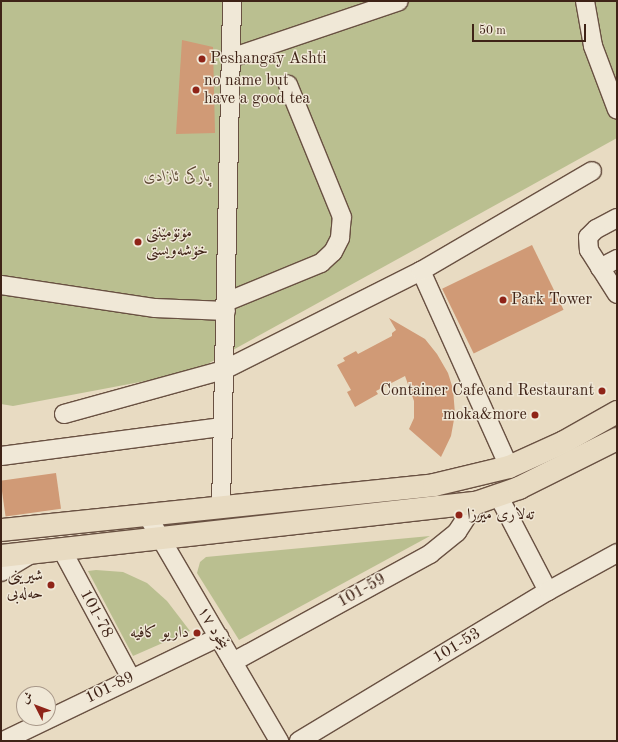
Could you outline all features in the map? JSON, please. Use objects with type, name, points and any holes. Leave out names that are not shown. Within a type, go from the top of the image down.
[{"type":"main road","points":[[1,530],[434,485],[509,467],[564,442],[617,412]]},
{"type":"main road","points":[[1,556],[162,540],[476,504],[499,497],[573,463],[617,439]]},
{"type":"street","points":[[221,507],[232,1]]},
{"type":"street","points":[[231,58],[399,1]]},
{"type":"street","points":[[585,1],[593,46],[617,110]]},
{"type":"street","points":[[1,285],[154,308],[226,306],[321,263],[333,252],[340,238],[342,217],[288,85]]},
{"type":"street","points":[[64,414],[224,370],[421,271],[592,171]]},
{"type":"street","points":[[617,218],[596,229],[588,237],[589,250],[617,294]]},
{"type":"street","points":[[600,268],[617,259]]},
{"type":"street","points":[[421,271],[509,467]]},
{"type":"street","points":[[1,456],[222,427]]},
{"type":"street","points":[[499,497],[548,591]]},
{"type":"street","name":"101-59","points":[[234,662],[430,554],[457,532],[476,504]]},
{"type":"street","name":"بێخود ١٧","points":[[147,515],[279,741]]},
{"type":"street","name":"101-78","points":[[62,550],[131,678]]},
{"type":"street","points":[[1,572],[34,552]]},
{"type":"street","name":"101-53","points":[[299,741],[548,591],[617,553]]},
{"type":"street","name":"101-89","points":[[3,741],[131,678],[219,637]]},
{"type":"green space","name":"پارکی ئازادی","points":[[1,1],[617,1],[617,138],[193,372],[13,406],[1,404]]},
{"type":"green space","points":[[430,536],[239,640],[197,573],[200,562],[206,557]]},
{"type":"green space","points":[[96,570],[123,572],[147,583],[167,601],[190,631],[133,656],[88,571]]},
{"type":"building","name":"no name but have a good tea","points":[[182,40],[213,47],[215,133],[176,134]]},
{"type":"building","name":"Park Tower","points":[[532,245],[564,310],[474,354],[442,289]]},
{"type":"building","points":[[389,318],[425,339],[437,354],[448,373],[453,389],[455,414],[451,436],[441,457],[409,429],[414,418],[414,401],[405,376],[376,391],[378,394],[355,407],[347,392],[351,390],[337,365],[345,361],[343,358],[356,351],[358,354],[392,336],[392,333],[396,330]]},
{"type":"building","points":[[56,473],[61,509],[6,516],[1,481]]},
{"type":"place","name":"Peshangay Ashti","points":[[202,59]]},
{"type":"place","name":"no name but have a good tea","points":[[196,90]]},
{"type":"place","name":"مۆنۆمێنتی خۆشەویستی","points":[[138,242]]},
{"type":"place","name":"Park Tower","points":[[503,300]]},
{"type":"place","name":"Container Cafe and Restaurant","points":[[602,391]]},
{"type":"place","name":"moka&more","points":[[535,415]]},
{"type":"place","name":"تەلاری میرزا","points":[[459,515]]},
{"type":"place","name":"شیرینی حەلەبی","points":[[51,585]]},
{"type":"place","name":"داریو کافیە","points":[[197,633]]}]
